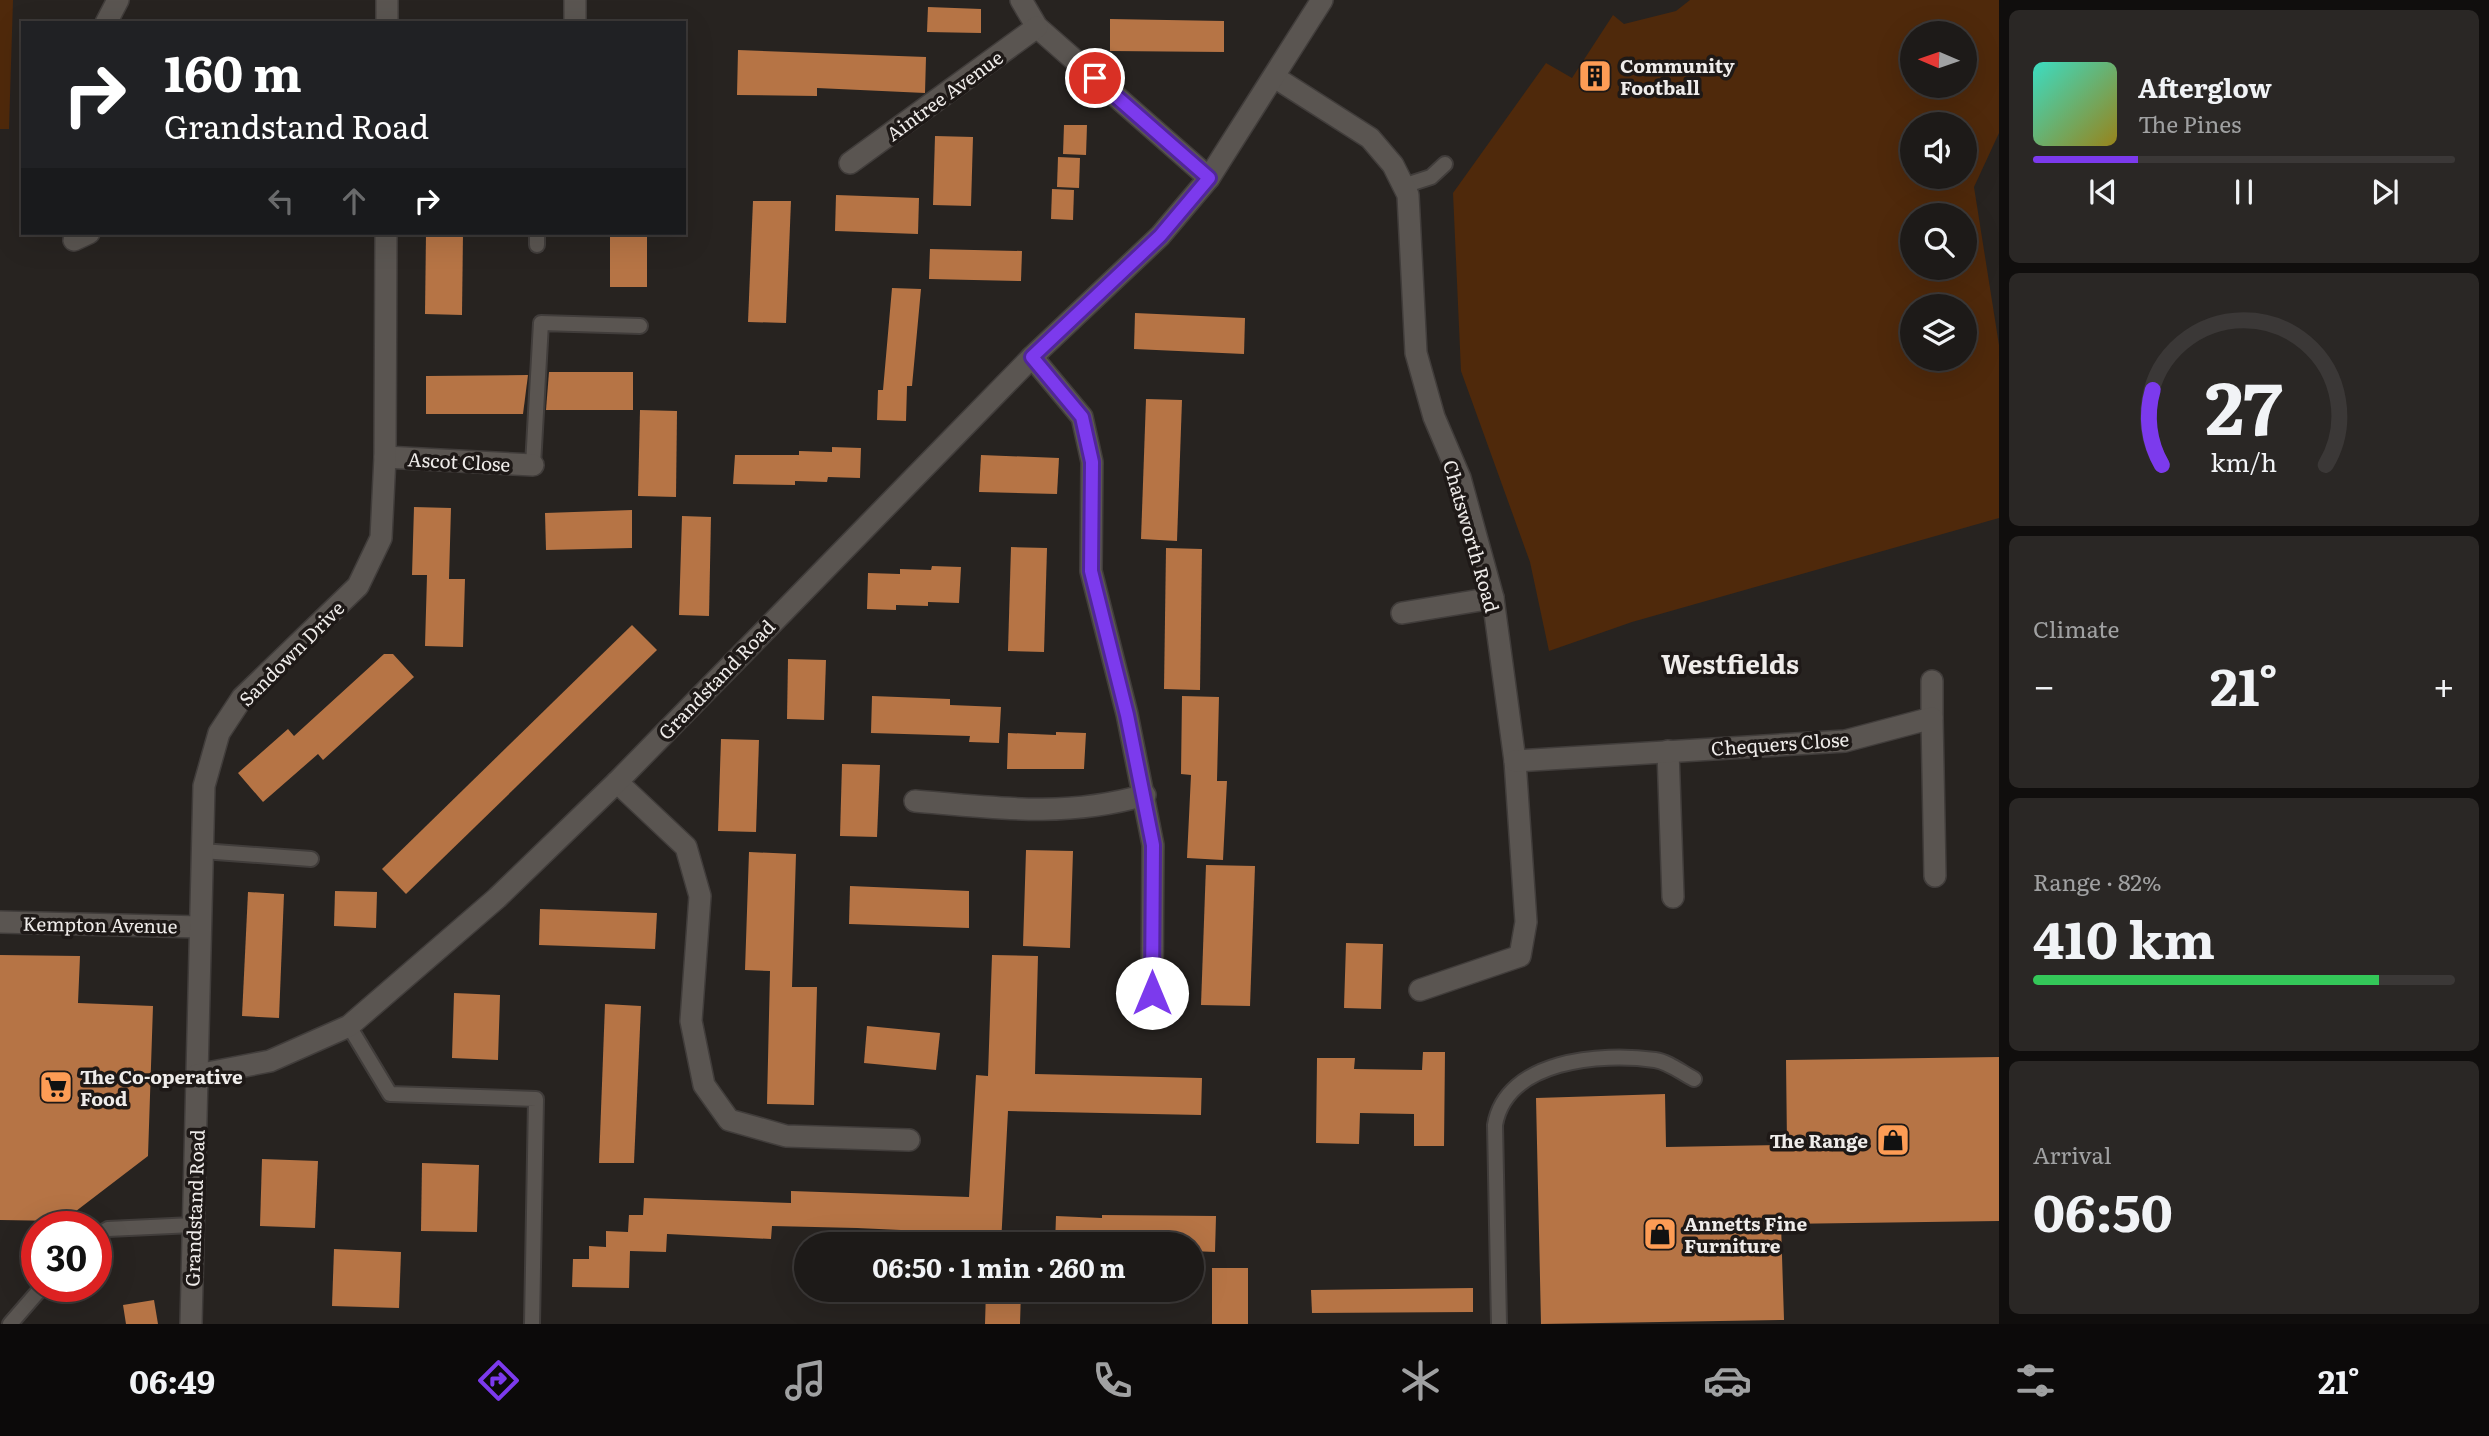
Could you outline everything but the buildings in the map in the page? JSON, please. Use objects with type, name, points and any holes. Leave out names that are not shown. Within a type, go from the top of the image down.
[{"type":"street","points":[[107,21],[118,0]]},
{"type":"street","points":[[387,0],[387,21]]},
{"type":"street","points":[[575,0],[575,21]]},
{"type":"street","points":[[1021,0],[1037,27],[1209,178]]},
{"type":"street","name":"Grandstand Road","points":[[191,1324],[197,1075],[270,1060],[349,1026],[497,898],[617,782],[1032,357],[1160,236],[1209,178],[1276,78],[1322,0]]},
{"type":"street","name":"Aintree Avenue","points":[[850,163],[1037,27]]},
{"type":"street","name":"Chatsworth Road","points":[[1276,78],[1370,138],[1393,165],[1408,195],[1416,353],[1434,417],[1460,478],[1493,598],[1515,761],[1526,922],[1520,956],[1420,990]]},
{"type":"street","name":"Sandown Drive","points":[[197,1075],[204,786],[219,733],[242,698],[358,586],[381,538],[385,457],[386,235]]},
{"type":"street","points":[[1032,357],[1082,417],[1092,462],[1091,571],[1145,795],[1153,845],[1152,993]]},
{"type":"street","name":"Ascot Close","points":[[385,457],[533,465]]},
{"type":"street","points":[[1402,613],[1493,598]]},
{"type":"street","points":[[1932,681],[1936,876]]},
{"type":"street","name":"Chequers Close","points":[[1515,761],[1846,741],[1932,718]]},
{"type":"street","points":[[1668,751],[1673,897]]},
{"type":"street","points":[[617,782],[686,847],[700,896],[691,1021],[704,1085],[729,1120],[786,1136],[909,1140]]},
{"type":"street","points":[[915,801],[1044,811],[1109,805],[1145,795]]},
{"type":"street","name":"Kempton Avenue","points":[[0,922],[200,927]]},
{"type":"lane","points":[[1404,186],[1431,177],[1445,164]]},
{"type":"lane","points":[[533,465],[541,323],[640,326]]},
{"type":"lane","points":[[202,851],[311,859]]},
{"type":"lane","points":[[349,1026],[390,1094],[536,1099],[532,1324]]},
{"type":"lane","points":[[1499,1324],[1495,1125],[1498,1109],[1518,1084],[1535,1073],[1592,1059],[1655,1060],[1694,1080]]},
{"type":"lane","points":[[112,1229],[193,1225]]},
{"type":"lane","points":[[10,1324],[29,1302]]},
{"type":"shaded area","points":[[0,0],[13,0],[9,129],[0,129]]},
{"type":"shaded area","points":[[1690,0],[1999,0],[1999,133],[1977,181],[1977,112],[1900,112],[1900,189],[1974,189],[1977,203],[1900,203],[1900,280],[1977,280],[1977,206],[1999,345],[1999,518],[1632,622],[1549,651],[1530,562],[1461,371],[1453,193],[1546,63],[1572,78],[1613,15],[1624,24],[1676,11]]},
{"type":"place","name":"Community Football","points":[[1595,76]]},
{"type":"place","name":"The Co-operative Food","points":[[56,1087]]},
{"type":"place","name":"The Range","points":[[1893,1140]]},
{"type":"place","name":"Annetts Fine Furniture","points":[[1660,1234]]},
{"type":"district","name":"Westfields","points":[[1730,662]]},
{"type":"route","points":[[1095,78],[1209,178],[1160,236],[1032,357],[1082,417],[1092,462],[1091,571],[1127,715],[1153,845],[1152,993]]}]
